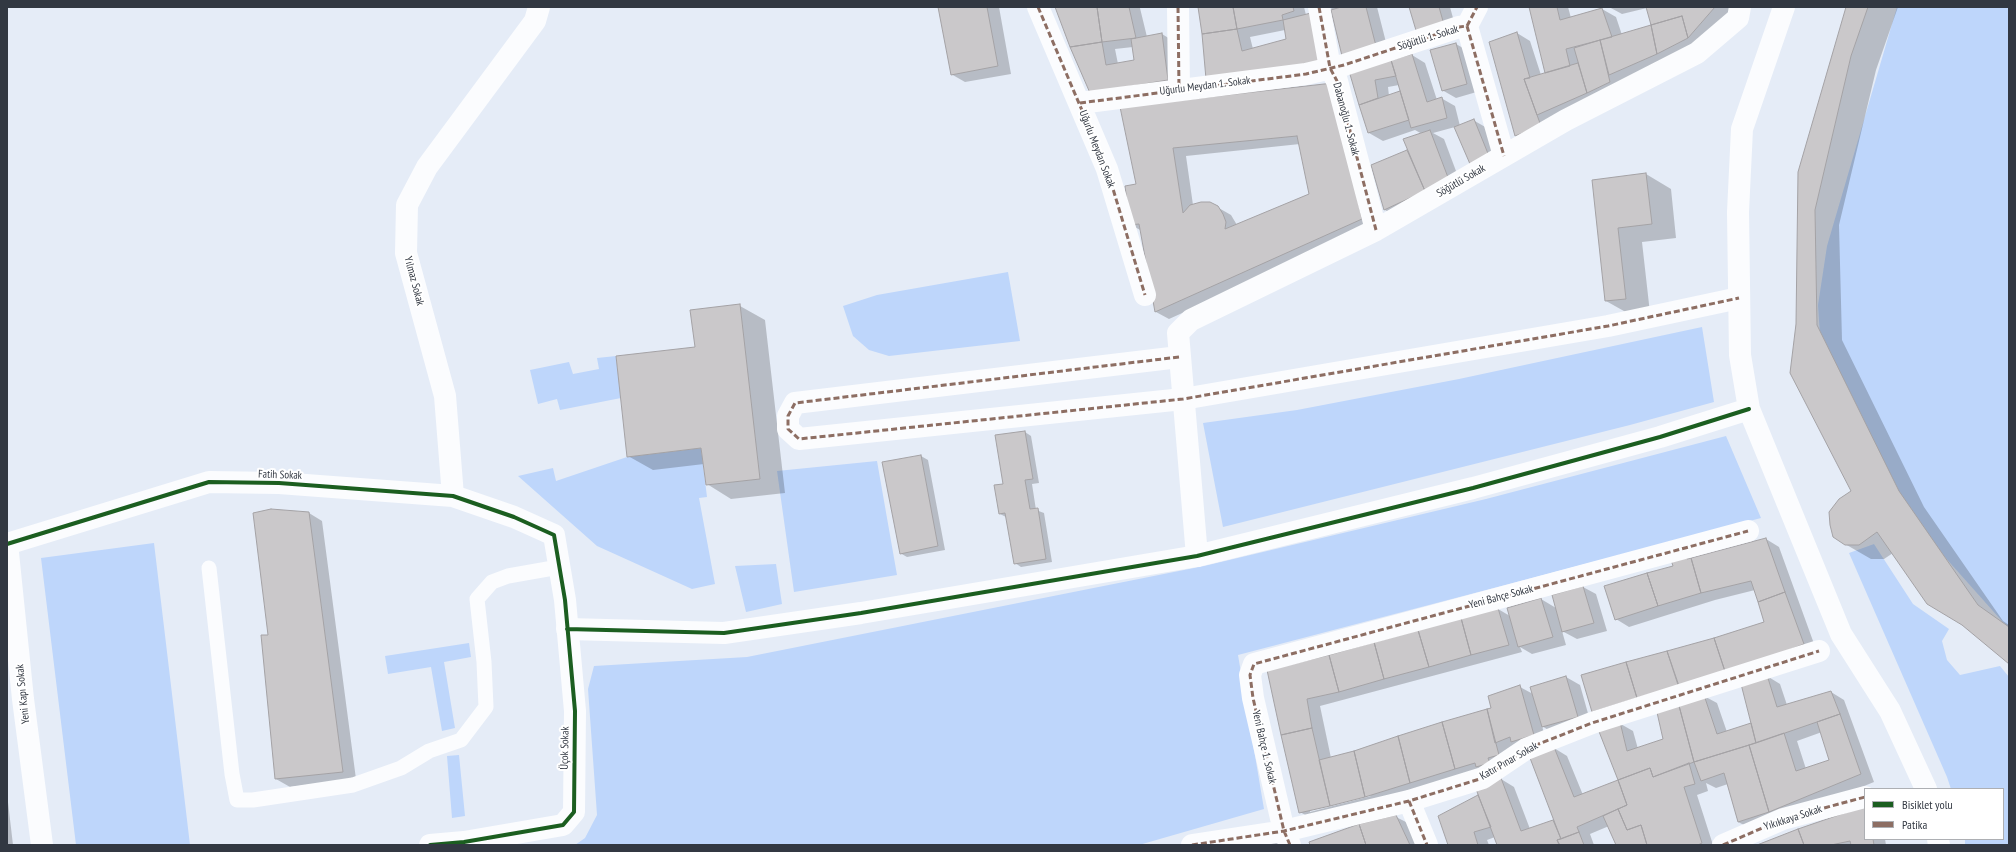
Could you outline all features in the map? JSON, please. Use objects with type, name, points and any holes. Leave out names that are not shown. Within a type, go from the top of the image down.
[{"type":"street","name":"Yılmaz Sokak","points":[[453,496],[445,396],[406,253],[407,205],[427,167],[535,21],[539,7]]},
{"type":"street","name":"Uğurlu Meydan Sokak","points":[[1038,7],[1107,169],[1145,295]]},
{"type":"street","points":[[1178,7],[1179,89]]},
{"type":"street","name":"Dabanoğlu 1. Sokak","points":[[1319,7],[1330,68],[1337,81],[1376,230]]},
{"type":"street","points":[[1467,26],[1477,7]]},
{"type":"street","points":[[1784,7],[1742,129],[1738,212],[1740,355],[1749,409],[1841,634],[1890,711],[1926,788]]},
{"type":"street","name":"Söğütlü Sokak","points":[[1179,357],[1178,334],[1191,320],[1376,230],[1566,120],[1697,53],[1739,13]]},
{"type":"street","name":"Söğütlü 1. Sokak","points":[[1330,68],[1459,27],[1467,26],[1504,156]]},
{"type":"street","name":"Uğurlu Meydan 1. Sokak","points":[[1080,103],[1179,89],[1306,74],[1330,68]]},
{"type":"street","points":[[1198,556],[1183,399],[1179,357],[795,403],[788,416],[788,429],[799,439],[1183,399],[1608,326],[1739,298]]},
{"type":"street","points":[[567,629],[724,633],[861,614],[1198,556],[1473,488],[1660,437],[1749,409]]},
{"type":"street","name":"Fatih Sokak","points":[[7,543],[209,482],[279,483],[453,496],[514,517],[554,535]]},
{"type":"street","name":"Yeni Bahçe Sokak","points":[[1254,664],[1748,531]]},
{"type":"street","name":"Üçok Sokak","points":[[430,845],[464,842],[563,825],[574,812],[575,711],[567,629],[554,535]]},
{"type":"street","name":"Yeni Kapı Sokak","points":[[7,543],[23,699],[42,845]]},
{"type":"street","name":"Katır Pınar Sokak","points":[[1192,845],[1287,838],[1409,801],[1483,778],[1526,749],[1592,723],[1819,651]]},
{"type":"street","name":"Yeni Bahçe 1. Sokak","points":[[1254,664],[1250,675],[1253,698],[1287,838]]},
{"type":"street","name":"Yıkıkkaya Sokak","points":[[1723,845],[1783,819],[1864,797]]},
{"type":"street","points":[[1409,801],[1427,845]]},
{"type":"lane","points":[[209,568],[232,774],[237,800],[253,800],[353,785],[401,768],[429,751],[461,740],[486,707],[484,662],[477,599],[492,582],[508,576],[559,567]]},
{"type":"shaded area","points":[[1897,7],[2009,7],[2009,629],[1910,518],[1822,366],[1818,305],[1827,246]]},
{"type":"shaded area","points":[[1008,272],[1020,341],[889,356],[869,350],[853,336],[843,306],[877,295]]},
{"type":"shaded area","points":[[1702,327],[1714,402],[1630,425],[1223,527],[1203,423],[1297,410],[1459,379]]},
{"type":"shaded area","points":[[616,356],[621,398],[560,410],[557,399],[538,404],[530,370],[569,362],[573,374],[599,369],[597,358]]},
{"type":"shaded area","points":[[1726,436],[1761,518],[1238,655],[1264,809],[1139,845],[575,845],[585,838],[597,815],[588,689],[594,666],[747,657],[1204,566],[1486,499]]},
{"type":"shaded area","points":[[701,448],[707,497],[699,498],[715,584],[692,589],[597,546],[518,476],[553,468],[556,481],[627,457]]},
{"type":"shaded area","points":[[877,461],[897,575],[794,592],[777,471]]},
{"type":"shaded area","points":[[154,543],[190,845],[76,845],[41,558]]},
{"type":"shaded area","points":[[1874,544],[1913,604],[1949,629],[1942,641],[1947,660],[1960,675],[2000,666],[2009,677],[2009,845],[1965,845],[1965,840],[2004,840],[2004,788],[1951,788],[1849,553]]},
{"type":"shaded area","points":[[776,564],[782,604],[746,612],[735,566]]},
{"type":"shaded area","points":[[469,643],[471,657],[444,662],[455,728],[442,731],[431,667],[388,674],[385,656]]},
{"type":"shaded area","points":[[459,755],[465,816],[452,818],[447,756]]},
{"type":"building","points":[[938,7],[987,7],[998,66],[951,75]]},
{"type":"building","points":[[1055,7],[1097,7],[1102,42],[1070,47]]},
{"type":"building","points":[[1097,7],[1129,7],[1136,38],[1102,42]]},
{"type":"building","points":[[1198,7],[1233,7],[1237,29],[1202,34]]},
{"type":"building","points":[[1233,7],[1293,7],[1294,11],[1282,15],[1283,20],[1237,29]]},
{"type":"building","points":[[1341,7],[1366,7],[1376,46],[1342,56],[1331,10]]},
{"type":"building","points":[[1409,7],[1439,7],[1445,28],[1418,37]]},
{"type":"building","points":[[1529,7],[1557,7],[1560,20],[1602,8],[1612,37],[1566,49],[1570,66],[1545,73]]},
{"type":"building","points":[[1646,7],[1715,7],[1688,38],[1682,16],[1651,25]]},
{"type":"building","points":[[1846,7],[1868,7],[1851,56],[1815,210],[1817,325],[1899,491],[1978,605],[2009,627],[2009,664],[1962,625],[1927,604],[1877,532],[1859,545],[1845,545],[1833,537],[1829,512],[1839,499],[1851,491],[1790,373],[1796,324],[1798,172]]},
{"type":"building","points":[[1311,13],[1322,66],[1206,79],[1202,34],[1237,29],[1242,51],[1286,39],[1283,20]]},
{"type":"building","points":[[1682,16],[1688,38],[1657,54],[1651,25]]},
{"type":"building","points":[[1651,25],[1657,54],[1609,75],[1600,40]]},
{"type":"building","points":[[1517,32],[1530,78],[1524,79],[1541,126],[1515,136],[1489,42]]},
{"type":"building","points":[[1162,33],[1168,80],[1090,93],[1070,47],[1102,42],[1106,65],[1134,60],[1131,39]]},
{"type":"building","points":[[1600,40],[1610,82],[1587,93],[1574,48]]},
{"type":"building","points":[[1456,43],[1467,84],[1442,91],[1430,50]]},
{"type":"building","points":[[1412,54],[1427,102],[1442,97],[1447,118],[1411,128],[1391,60]]},
{"type":"building","points":[[1391,60],[1396,76],[1375,80],[1378,98],[1359,105],[1349,71]]},
{"type":"building","points":[[1578,63],[1587,93],[1537,115],[1524,79]]},
{"type":"building","points":[[1333,83],[1362,219],[1155,312],[1139,224],[1130,225],[1125,186],[1136,184],[1120,107]],"holes":[[[1297,136],[1309,194],[1225,229],[1226,222],[1223,214],[1218,206],[1210,202],[1201,202],[1190,205],[1183,213],[1173,148]]]},
{"type":"building","points":[[1400,91],[1409,120],[1368,133],[1359,105]]},
{"type":"building","points":[[1474,119],[1489,156],[1470,164],[1454,127]]},
{"type":"building","points":[[1430,130],[1449,180],[1425,191],[1403,139]]},
{"type":"building","points":[[1407,150],[1425,191],[1384,210],[1371,165]]},
{"type":"building","points":[[1646,173],[1652,224],[1618,228],[1626,299],[1605,301],[1592,180]]},
{"type":"building","points":[[740,304],[760,479],[706,485],[701,448],[627,457],[616,356],[695,347],[690,310]]},
{"type":"building","points":[[1025,431],[1033,479],[1025,480],[1030,509],[1038,508],[1046,559],[1014,564],[1005,513],[999,514],[994,485],[1003,484],[995,435]]},
{"type":"building","points":[[921,455],[938,546],[900,554],[882,462]]},
{"type":"building","points":[[271,509],[309,512],[343,772],[275,779],[261,635],[268,635],[253,513]]},
{"type":"building","points":[[1766,538],[1785,592],[1758,602],[1751,581],[1701,593],[1691,558]]},
{"type":"building","points":[[1686,556],[1687,559],[1691,558],[1701,593],[1658,606],[1647,573],[1673,566],[1671,560]]},
{"type":"building","points":[[1647,573],[1658,606],[1615,620],[1604,586]]},
{"type":"building","points":[[1583,586],[1594,623],[1562,632],[1552,595]]},
{"type":"building","points":[[1785,592],[1804,644],[1726,675],[1714,638],[1764,622],[1758,602]]},
{"type":"building","points":[[1541,598],[1553,637],[1518,647],[1507,608]]},
{"type":"building","points":[[1498,608],[1509,645],[1471,655],[1461,618]]},
{"type":"building","points":[[1461,618],[1471,655],[1429,667],[1418,630]]},
{"type":"building","points":[[1418,630],[1429,667],[1384,679],[1374,642]]},
{"type":"building","points":[[1714,638],[1725,671],[1680,691],[1667,651]]},
{"type":"building","points":[[1374,642],[1384,679],[1339,692],[1329,655]]},
{"type":"building","points":[[1667,651],[1679,686],[1637,698],[1626,662]]},
{"type":"building","points":[[1329,655],[1339,692],[1307,699],[1312,728],[1281,735],[1267,670]]},
{"type":"building","points":[[1626,662],[1637,698],[1592,712],[1581,675]]},
{"type":"building","points":[[1767,675],[1777,707],[1831,691],[1840,714],[1756,743],[1741,684]]},
{"type":"building","points":[[1566,676],[1578,717],[1542,727],[1530,687]]},
{"type":"building","points":[[1520,685],[1534,735],[1511,742],[1510,737],[1495,743],[1487,709],[1491,708],[1488,696]]},
{"type":"building","points":[[1704,695],[1717,734],[1751,723],[1756,743],[1694,762],[1678,702]]},
{"type":"building","points":[[1678,702],[1694,762],[1653,777],[1650,768],[1618,780],[1598,729],[1620,722],[1627,751],[1663,739],[1656,708]]},
{"type":"building","points":[[1487,709],[1499,755],[1488,758],[1490,763],[1476,767],[1475,763],[1455,769],[1442,722]]},
{"type":"building","points":[[1840,714],[1861,774],[1769,812],[1749,745],[1784,733],[1796,771],[1829,760],[1817,722]]},
{"type":"building","points":[[1442,722],[1455,769],[1410,783],[1398,736]]},
{"type":"building","points":[[1312,728],[1330,806],[1299,813],[1281,735]]},
{"type":"building","points":[[1398,736],[1410,783],[1365,797],[1354,751]]},
{"type":"building","points":[[1749,745],[1769,812],[1738,822],[1724,773],[1701,781],[1694,762]]},
{"type":"building","points":[[1554,747],[1574,797],[1618,780],[1627,805],[1577,827],[1579,832],[1561,839],[1530,758]]},
{"type":"building","points":[[1354,751],[1365,797],[1330,806],[1319,760]]},
{"type":"building","points":[[1689,763],[1695,784],[1684,787],[1702,843],[1698,845],[1647,845],[1641,825],[1627,830],[1618,809],[1627,805],[1618,780],[1650,768],[1653,777]]},
{"type":"building","points":[[1501,778],[1521,831],[1553,820],[1561,839],[1557,840],[1559,845],[1497,845],[1476,789]]},
{"type":"building","points":[[1478,795],[1491,827],[1474,832],[1478,845],[1448,845],[1438,816]]},
{"type":"building","points":[[1864,806],[1864,840],[1873,840],[1874,845],[1851,845],[1850,841],[1831,845],[1804,845],[1798,829]]},
{"type":"building","points":[[1618,809],[1627,830],[1641,825],[1647,845],[1616,845],[1603,816]]},
{"type":"building","points":[[1396,815],[1410,845],[1366,845],[1359,824]]},
{"type":"building","points":[[1359,824],[1366,845],[1310,845],[1309,842]]},
{"type":"building","points":[[1798,829],[1804,845],[1757,845]]},
{"type":"building","points":[[1579,832],[1584,845],[1560,845],[1557,840]]},
{"type":"marked path","points":[[1038,7],[1107,169],[1145,295]]},
{"type":"marked path","points":[[1178,7],[1179,89]]},
{"type":"marked path","points":[[1319,7],[1330,68],[1337,81],[1376,230]]},
{"type":"marked path","points":[[1467,26],[1477,7]]},
{"type":"marked path","points":[[1080,103],[1306,74],[1344,65],[1459,27],[1467,26],[1504,156]]},
{"type":"marked path","points":[[1179,357],[795,403],[788,416],[788,429],[799,439],[1183,399],[1608,326],[1739,298]]},
{"type":"marked path","points":[[1290,845],[1284,831],[1253,698],[1250,675],[1254,664],[1748,531]]},
{"type":"marked path","points":[[1192,845],[1284,831],[1409,801],[1483,778],[1526,749],[1592,723],[1819,651]]},
{"type":"marked path","points":[[1723,845],[1783,819],[1864,797]]},
{"type":"marked path","points":[[1409,801],[1427,845]]},
{"type":"cycle path","points":[[567,629],[724,633],[861,613],[1197,556],[1473,488],[1660,437],[1749,409]]},
{"type":"cycle path","points":[[7,544],[209,482],[279,483],[453,496],[514,517],[554,535],[565,600],[575,711],[574,812],[563,825],[464,842],[430,845]]}]
